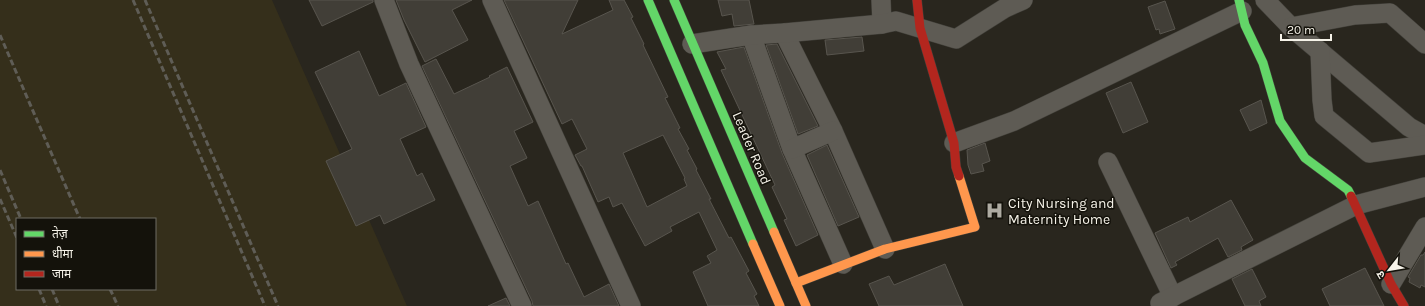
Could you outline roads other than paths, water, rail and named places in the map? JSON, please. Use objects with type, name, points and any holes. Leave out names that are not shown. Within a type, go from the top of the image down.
[{"type":"street","points":[[384,0],[409,64],[522,306]]},
{"type":"street","points":[[492,0],[631,306]]},
{"type":"street","points":[[648,0],[780,306]]},
{"type":"street","name":"Leader Road","points":[[674,0],[806,306]]},
{"type":"street","points":[[881,0],[882,24]]},
{"type":"street","points":[[796,283],[885,249],[975,227],[956,167],[954,143],[920,28],[917,0]]},
{"type":"street","points":[[692,44],[751,35],[882,24],[896,21],[956,39],[1005,8],[1023,0]]},
{"type":"street","points":[[1265,0],[1320,52],[1409,127],[1425,136]]},
{"type":"street","points":[[954,143],[1014,121],[1240,6],[1245,25],[1262,63],[1280,121],[1306,158],[1348,190],[1391,284],[1404,306]]},
{"type":"street","points":[[1292,27],[1355,15],[1390,12],[1425,44]]},
{"type":"street","points":[[784,33],[833,132],[885,249]]},
{"type":"street","points":[[751,35],[792,149],[843,264]]},
{"type":"street","points":[[1320,52],[1324,116],[1369,152],[1425,145]]},
{"type":"street","points":[[792,149],[833,132]]},
{"type":"street","points":[[1108,162],[1167,300],[1356,205],[1425,188]]},
{"type":"street","points":[[1391,284],[1425,227]]},
{"type":"railway","points":[[133,0],[265,306]]},
{"type":"railway","points":[[145,0],[278,306]]},
{"type":"railway","points":[[0,35],[80,218]]},
{"type":"railway","points":[[0,170],[21,218]]},
{"type":"railway","points":[[0,199],[16,236]]},
{"type":"railway","points":[[39,290],[46,306]]},
{"type":"railway","points":[[52,290],[59,306]]},
{"type":"railway","points":[[110,290],[118,306]]},
{"type":"place","name":"City Nursing and Maternity Home","points":[[995,211]]}]
